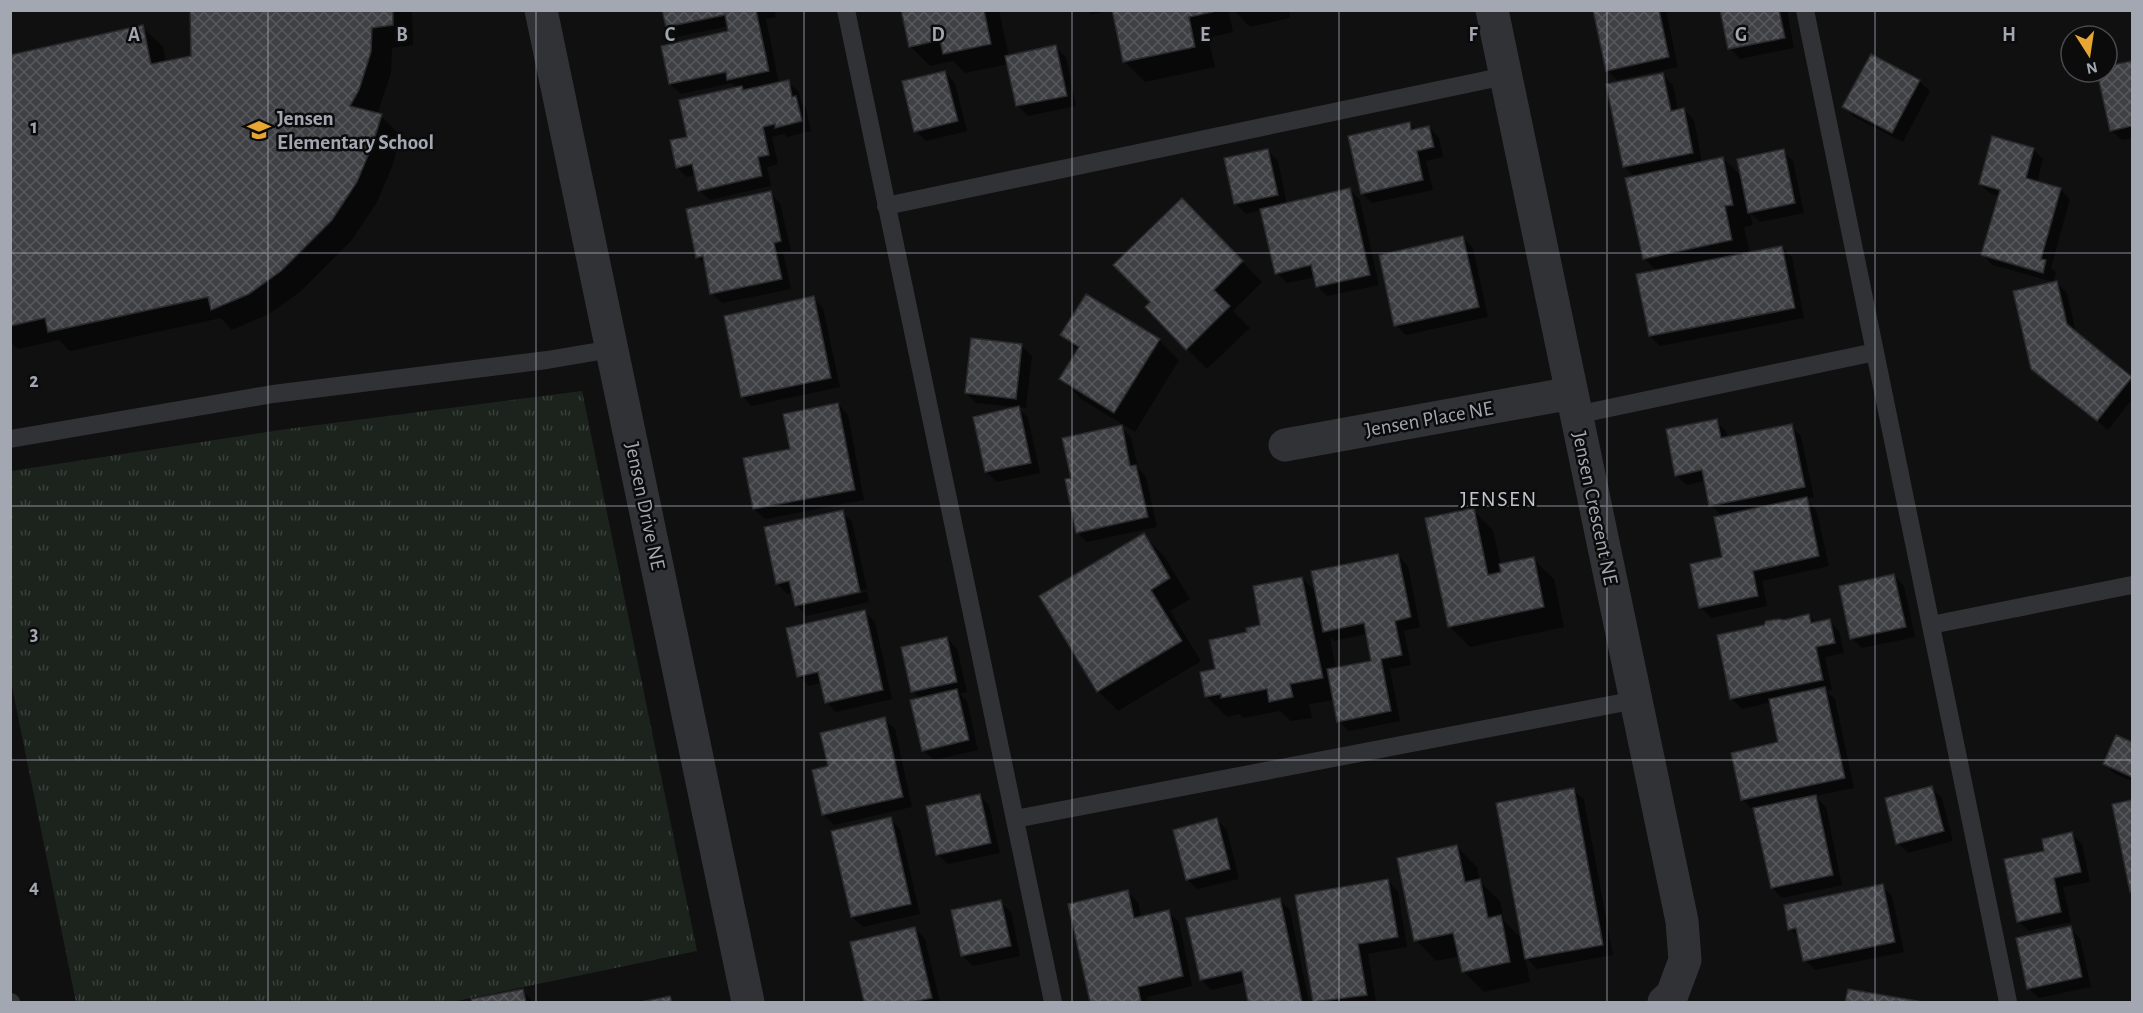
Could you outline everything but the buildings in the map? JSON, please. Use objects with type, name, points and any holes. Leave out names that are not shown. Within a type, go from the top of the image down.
[{"type":"street","name":"Jensen Drive NE","points":[[541,10],[748,1002]]},
{"type":"street","name":"Jensen Crescent NE","points":[[1492,10],[1682,921],[1684,960],[1672,995],[1664,1002]]},
{"type":"street","name":"Jensen Place NE","points":[[1285,445],[1574,404]]},
{"type":"lane","points":[[846,10],[1053,1002]]},
{"type":"lane","points":[[1805,10],[2008,1002]]},
{"type":"lane","points":[[886,206],[1505,76]]},
{"type":"lane","points":[[10,439],[273,394],[612,350]]},
{"type":"lane","points":[[1574,404],[1875,352]]},
{"type":"lane","points":[[1931,626],[2133,585]]},
{"type":"lane","points":[[1015,819],[1636,700]]},
{"type":"green space","points":[[582,391],[697,951],[452,1002],[76,1002],[11,682],[11,471],[287,429]]},
{"type":"place","name":"Jensen Elementary School","points":[[259,130]]},
{"type":"district","name":"JENSEN","points":[[1499,499]]}]
